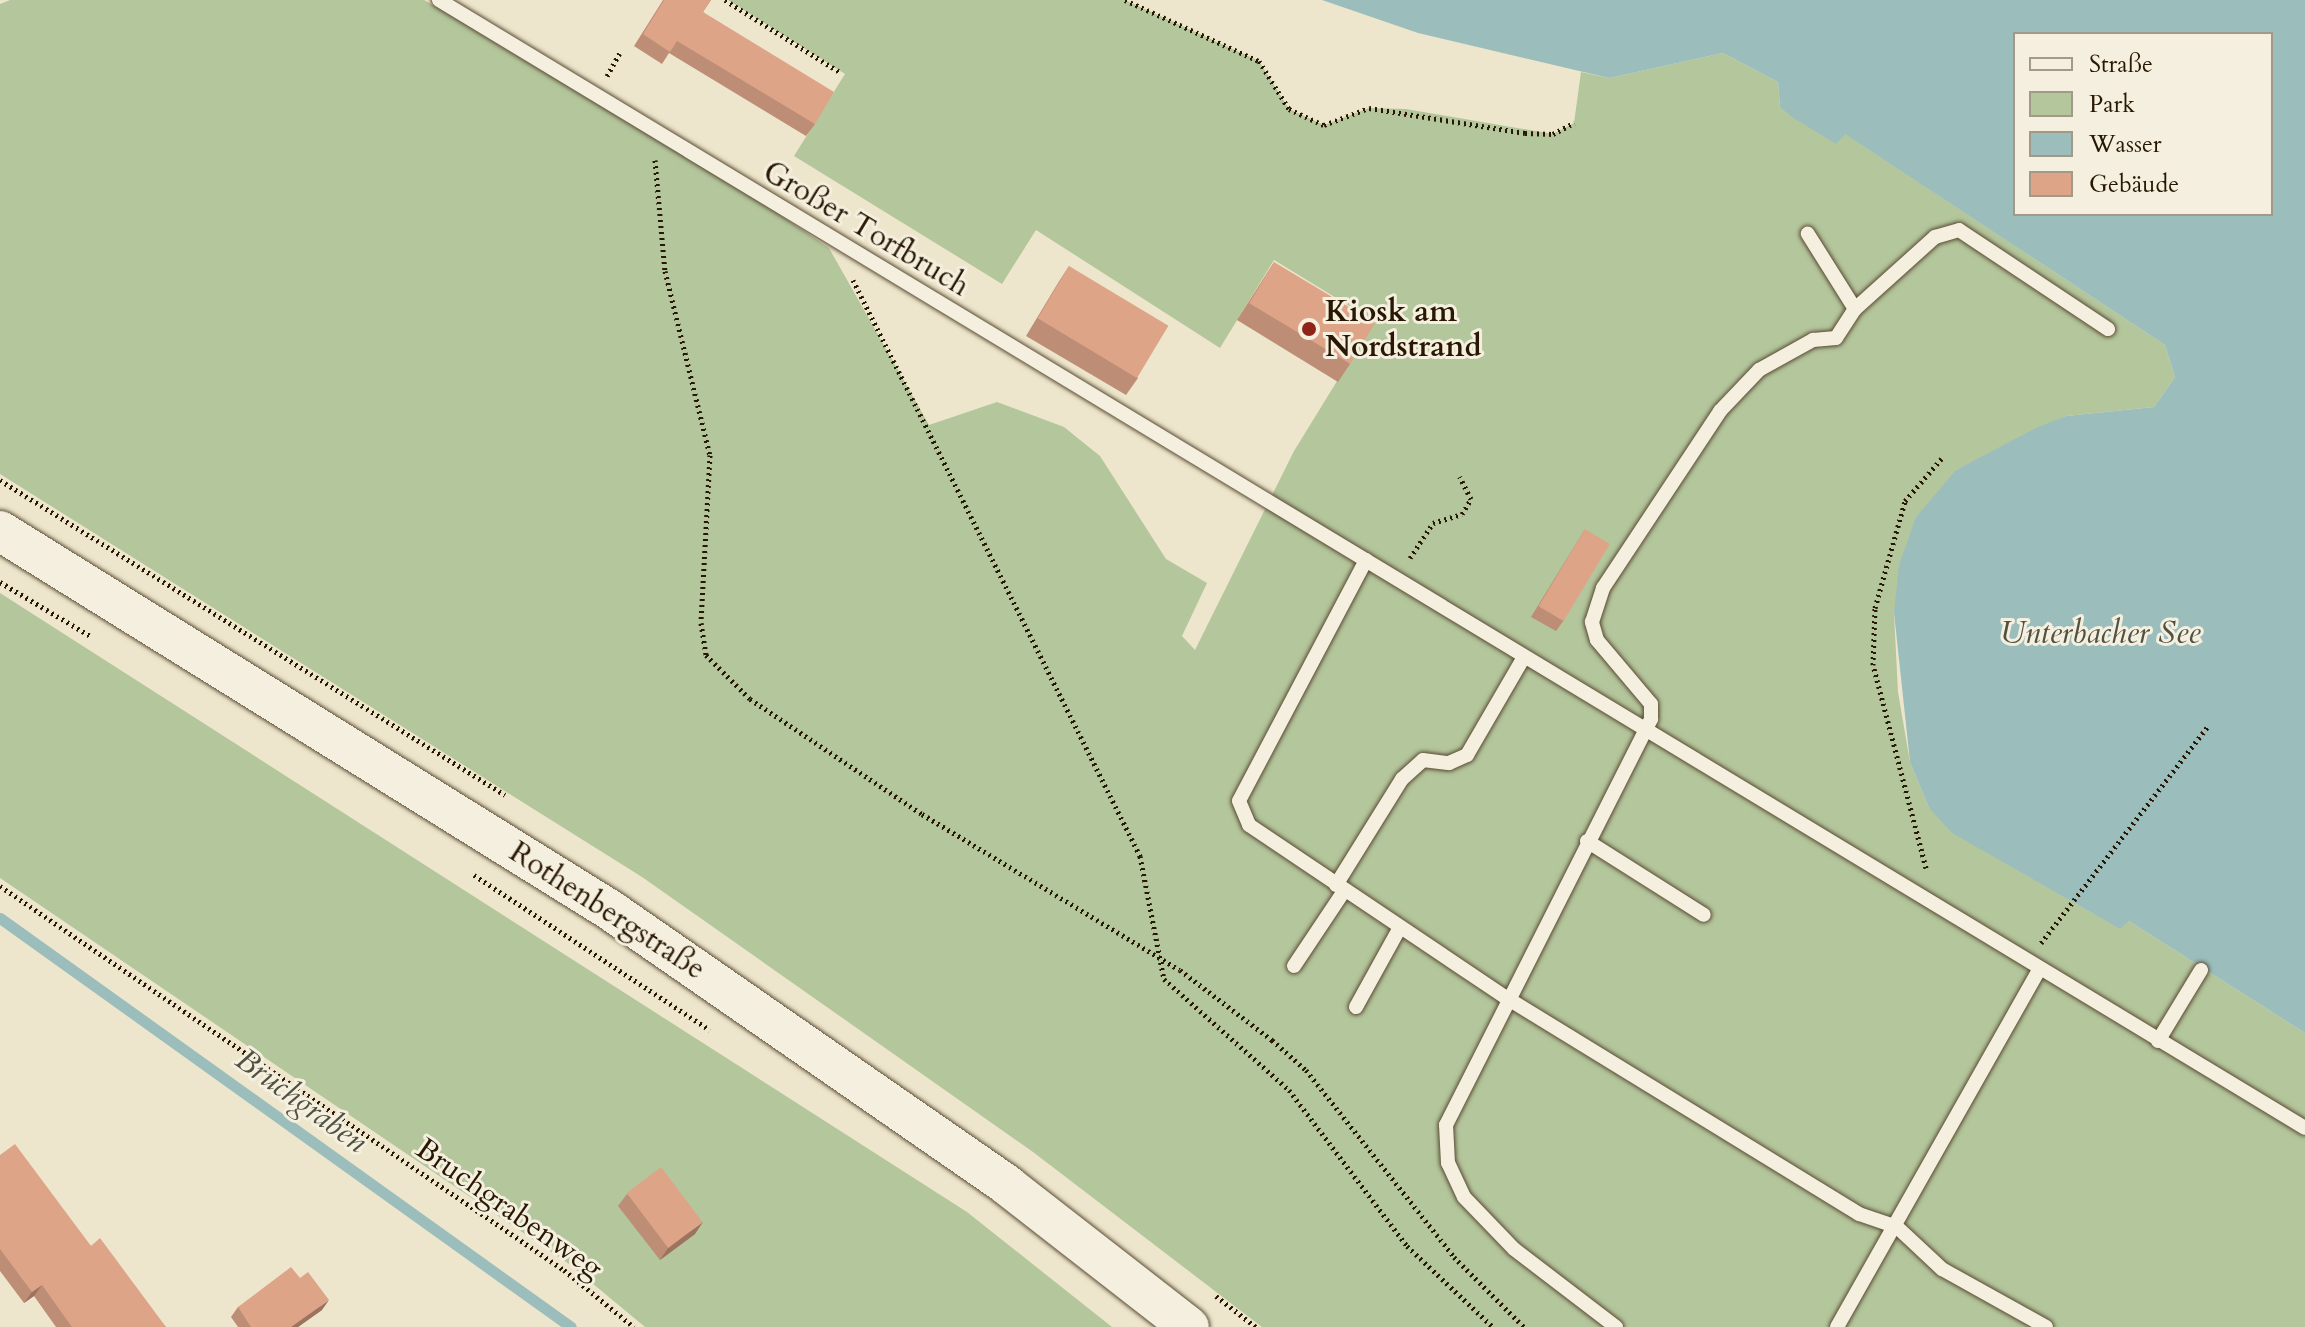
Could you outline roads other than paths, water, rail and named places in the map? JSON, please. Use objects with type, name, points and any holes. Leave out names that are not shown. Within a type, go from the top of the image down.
[{"type":"main road","name":"Rothenbergstraße","points":[[0,531],[610,910],[1008,1186],[1189,1327]]},
{"type":"lane","name":"Großer Torfbruch","points":[[439,0],[2305,1128]]},
{"type":"lane","points":[[1616,1327],[1514,1249],[1464,1197],[1448,1163],[1446,1125],[1505,997],[1645,731],[1651,704],[1597,640],[1592,622],[1603,588],[1720,411],[1759,370],[1813,340],[1836,338],[1855,309],[1935,237],[1959,230],[2108,329]]},
{"type":"lane","points":[[1808,234],[1855,309]]},
{"type":"lane","points":[[1366,560],[1239,801],[1249,825],[1399,929],[1505,997],[1859,1214],[1897,1227],[1942,1269],[2046,1327]]},
{"type":"lane","points":[[1294,966],[1402,779],[1423,760],[1449,763],[1467,755],[1524,657]]},
{"type":"lane","points":[[1587,841],[1704,915]]},
{"type":"lane","points":[[1356,1007],[1399,929]]},
{"type":"lane","points":[[1837,1327],[1897,1227],[1911,1187],[2034,966]]},
{"type":"lane","points":[[2158,1041],[2201,970]]},
{"type":"water","name":"Unterbacher See","points":[[1322,0],[2305,0],[2305,1033],[2129,921],[2120,929],[1952,833],[1929,808],[1910,762],[1894,613],[1899,565],[1916,517],[1956,470],[2038,427],[2066,416],[2154,407],[2175,377],[2165,345],[1845,134],[1836,144],[1792,117],[1780,107],[1778,82],[1723,53],[1609,78],[1418,33]]},
{"type":"waterway","name":"Bruchgraben","points":[[0,918],[571,1327]]},
{"type":"place","name":"Kiosk am Nordstrand","points":[[1309,329]]}]
